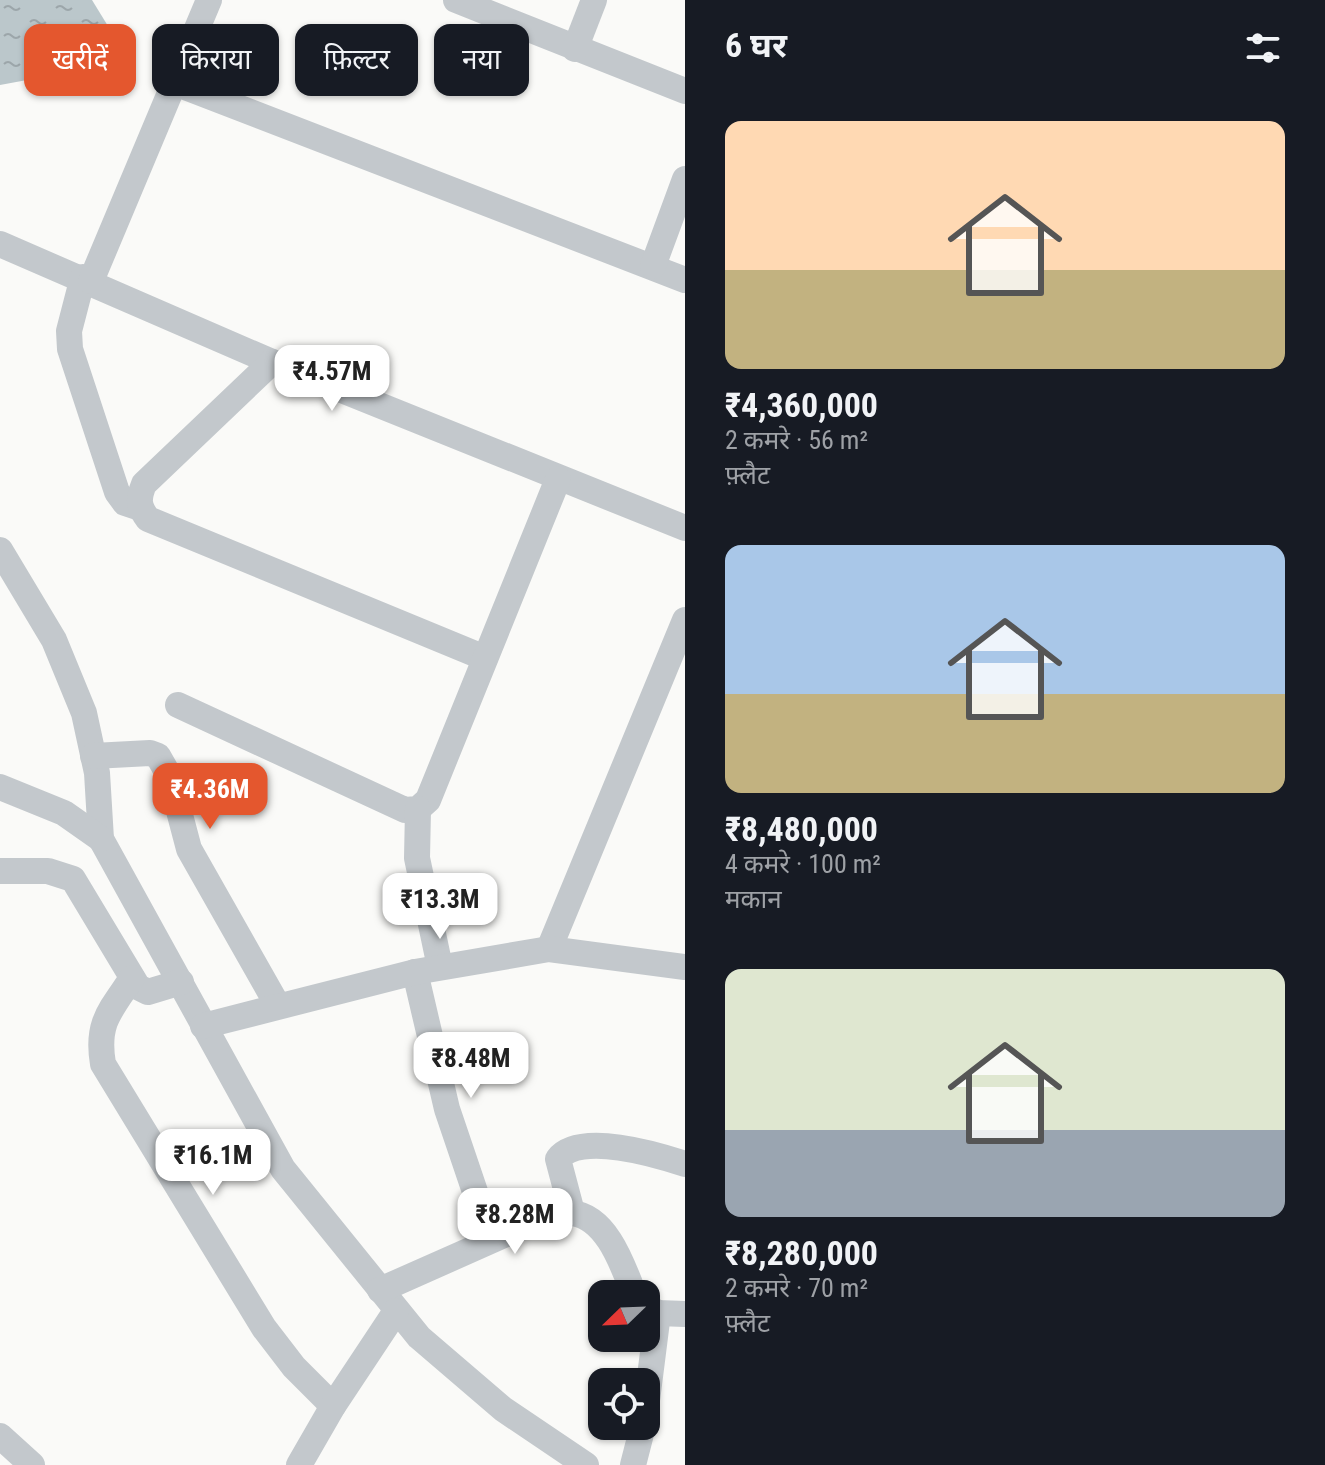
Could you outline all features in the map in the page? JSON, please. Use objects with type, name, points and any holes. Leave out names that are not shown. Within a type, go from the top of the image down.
[{"type":"street","points":[[199,24],[209,0]]},
{"type":"street","points":[[456,0],[685,91]]},
{"type":"street","points":[[575,49],[594,0]]},
{"type":"street","points":[[140,508],[125,503],[117,492],[73,368],[69,331],[87,279],[169,96]]},
{"type":"street","points":[[209,96],[685,280]]},
{"type":"street","points":[[653,266],[685,179]]},
{"type":"street","points":[[0,244],[87,279],[272,362],[685,528]]},
{"type":"street","points":[[272,362],[144,484],[138,497],[140,508],[148,519],[485,658]]},
{"type":"street","points":[[178,705],[405,810],[418,809],[428,800],[558,479]]},
{"type":"street","points":[[1,553],[54,640],[84,713],[93,756],[101,839],[283,1169],[396,1311],[457,1371],[578,1463]]},
{"type":"street","points":[[549,949],[685,620]]},
{"type":"street","points":[[93,756],[150,753],[164,764],[189,849],[278,1006]]},
{"type":"street","points":[[0,787],[64,813],[101,839]]},
{"type":"street","points":[[418,809],[417,858],[447,1109],[491,1239]]},
{"type":"street","points":[[0,871],[48,871],[73,879],[132,978],[148,992],[181,982]]},
{"type":"street","points":[[203,1026],[428,969],[549,949],[685,967]]},
{"type":"street","points":[[132,978],[102,1022],[99,1040],[103,1064],[264,1328],[294,1367],[333,1406]]},
{"type":"street","points":[[572,1212],[558,1159],[567,1151],[608,1146],[685,1164]]},
{"type":"street","points":[[380,1290],[547,1216],[572,1212],[590,1221],[607,1238],[620,1257],[629,1280]]},
{"type":"street","points":[[299,1465],[333,1406],[396,1311]]},
{"type":"street","points":[[660,1311],[685,1314]]},
{"type":"street","points":[[0,1436],[32,1465]]},
{"type":"street","points":[[633,1465],[639,1440]]},
{"type":"water","points":[[0,0],[92,0],[107,24],[24,24],[24,81],[0,85]]}]
